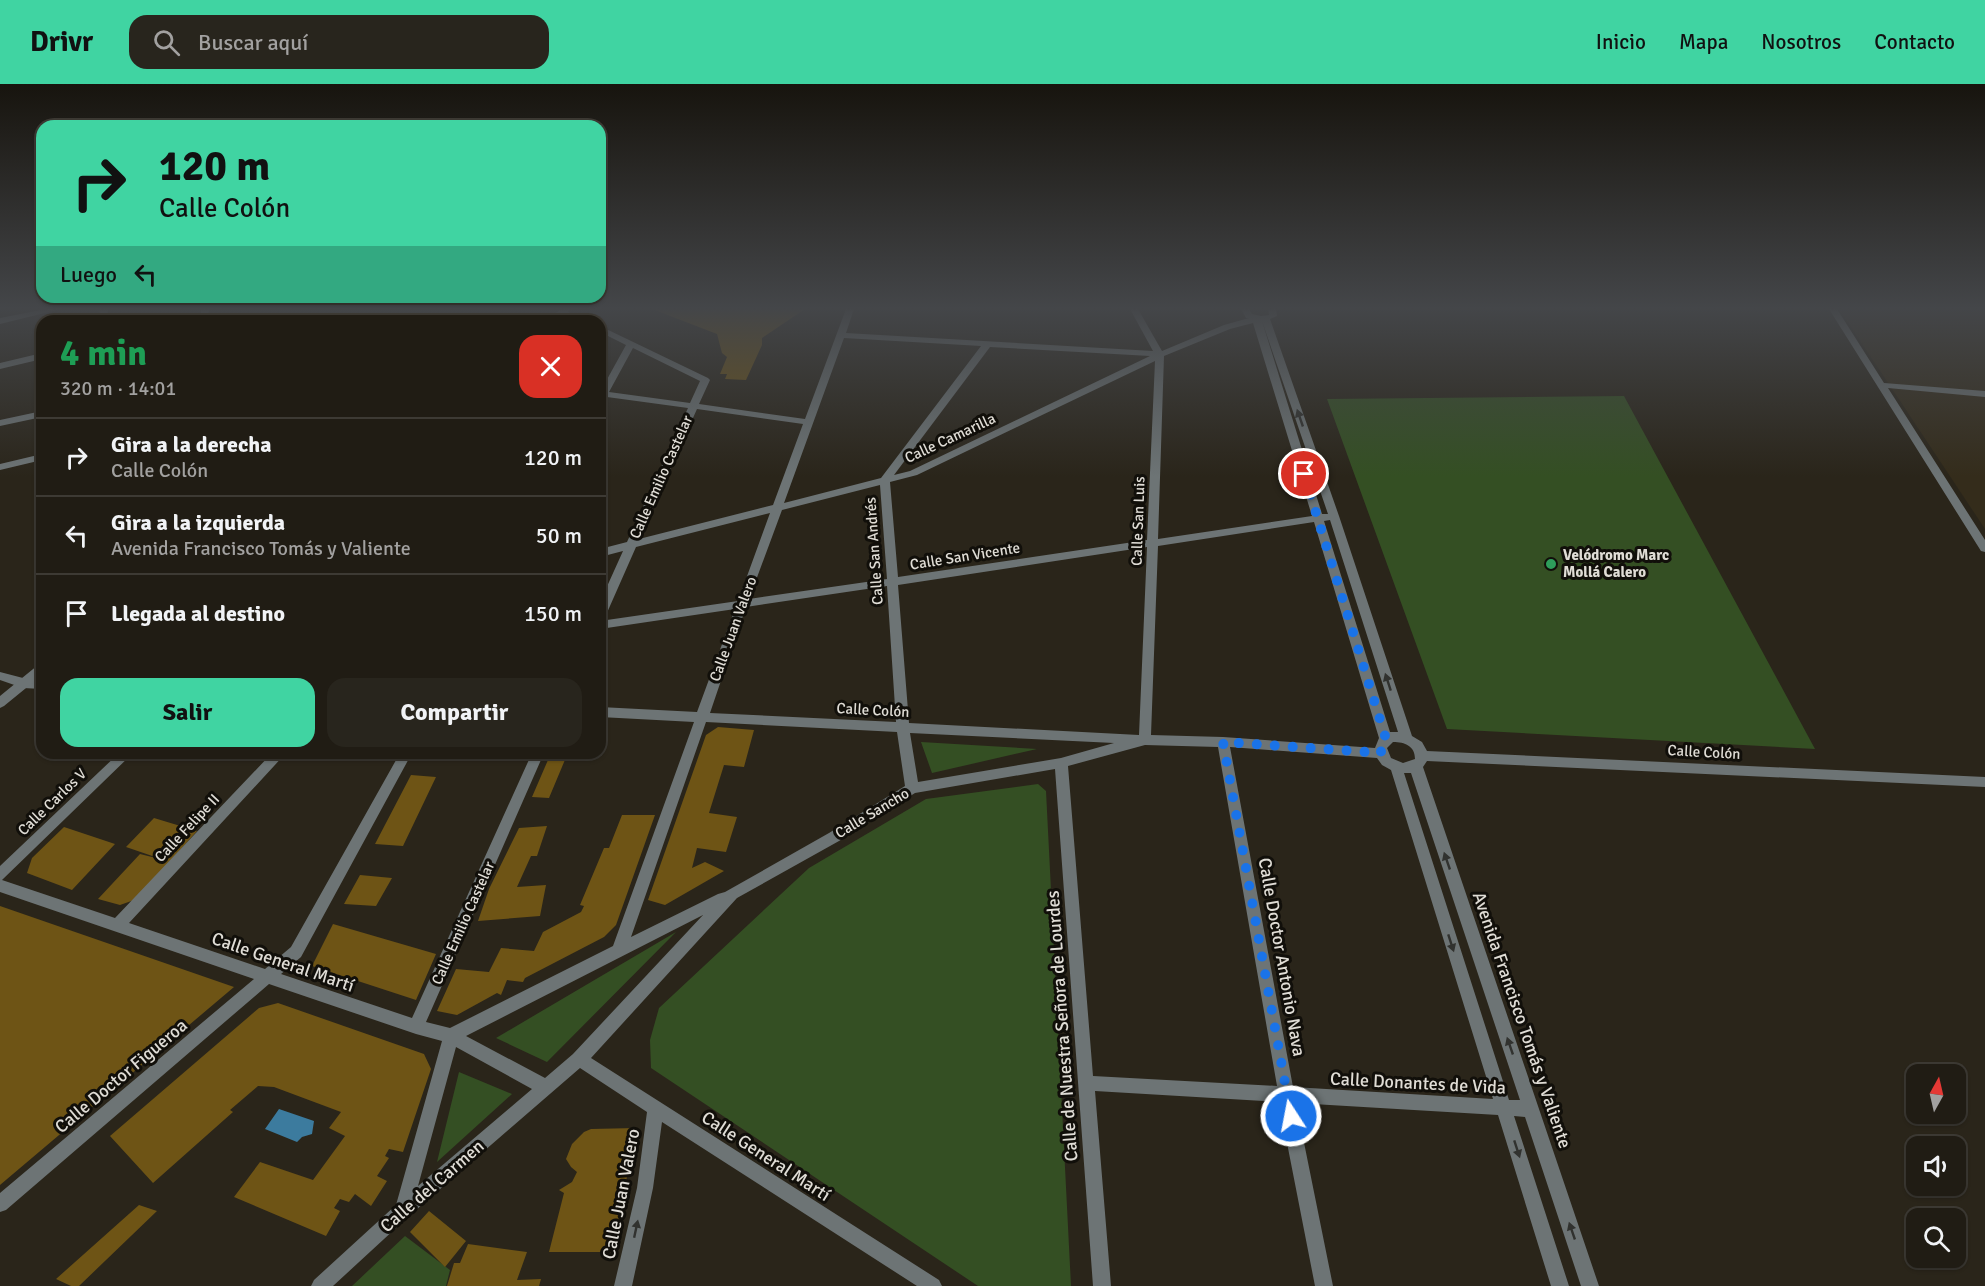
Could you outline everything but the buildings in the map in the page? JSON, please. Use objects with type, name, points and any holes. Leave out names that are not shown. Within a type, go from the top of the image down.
[{"type":"street","points":[[606,388],[619,365]]},
{"type":"street","name":"Calle Emilio Castelar","points":[[606,601],[705,380],[674,365]]},
{"type":"street","name":"Calle Juan Valero","points":[[619,951],[830,365]]},
{"type":"street","name":"Calle San Andrés","points":[[912,788],[903,728],[885,480],[971,365]]},
{"type":"street","name":"Calle Camarilla","points":[[606,551],[913,473],[1139,365]]},
{"type":"street","name":"Calle San Luis","points":[[1145,741],[1160,365]]},
{"type":"street","points":[[1282,365],[1318,518],[1386,739]]},
{"type":"street","points":[[1286,365],[1406,738]]},
{"type":"street","points":[[1868,365],[1985,548]]},
{"type":"street","points":[[1881,385],[1985,394]]},
{"type":"street","points":[[606,397],[693,406],[810,422]]},
{"type":"street","points":[[0,423],[36,415]]},
{"type":"street","points":[[0,467],[36,458]]},
{"type":"street","name":"Calle San Vicente","points":[[606,625],[1334,516]]},
{"type":"street","points":[[0,703],[36,673]]},
{"type":"street","points":[[0,676],[24,683],[36,684]]},
{"type":"street","name":"Calle Colón","points":[[606,712],[1145,741],[1223,742],[1381,753]]},
{"type":"street","points":[[1396,767],[1406,769],[1419,761],[1417,745],[1398,736],[1386,739],[1381,745],[1381,753],[1396,767],[1560,1286]]},
{"type":"street","name":"Calle Colón","points":[[1061,763],[1145,741]]},
{"type":"street","name":"Calle Doctor Antonio Nava","points":[[1223,742],[1286,1095],[1324,1286]]},
{"type":"street","name":"Calle Carlos V","points":[[0,875],[121,759]]},
{"type":"street","name":"Calle Felipe II","points":[[117,926],[274,759]]},
{"type":"street","name":"Calle Doctor Figueroa","points":[[0,1204],[296,952],[403,759]]},
{"type":"street","name":"Calle Emilio Castelar","points":[[416,1027],[535,759]]},
{"type":"street","name":"Calle Colón","points":[[1419,761],[1985,782]]},
{"type":"street","name":"Avenida Francisco Tomás y Valiente","points":[[1419,761],[1590,1286]]},
{"type":"street","name":"Calle Sancho","points":[[452,1036],[732,894],[834,837],[912,788],[1061,763]]},
{"type":"street","name":"Calle de Nuestra Señora de Lourdes","points":[[1061,763],[1102,1286]]},
{"type":"street","name":"Calle General Martí","points":[[0,886],[416,1027],[452,1036],[548,1088]]},
{"type":"street","name":"Calle Sancho","points":[[548,1088],[579,1059],[732,894]]},
{"type":"street","points":[[403,1210],[452,1036]]},
{"type":"street","name":"Calle General Martí","points":[[579,1059],[933,1286]]},
{"type":"street","name":"Calle Donantes de Vida","points":[[1086,1083],[1531,1109]]},
{"type":"street","name":"Calle del Carmen","points":[[320,1286],[403,1210],[548,1088]]},
{"type":"street","name":"Calle Juan Valero","points":[[623,1286],[645,1188],[656,1108]]},
{"type":"shaded area","points":[[1876,365],[1985,365],[1985,529]]},
{"type":"green space","name":"Velódromo Marc Mollá Calero","points":[[1624,396],[1815,749],[1447,729],[1327,399]]},
{"type":"green space","points":[[921,742],[1037,749],[932,773]]},
{"type":"green space","points":[[1038,784],[1046,791],[1071,1286],[978,1286],[651,1068],[650,1040],[659,1008],[809,868],[926,799]]},
{"type":"green space","points":[[676,932],[547,1062],[496,1038]]},
{"type":"green space","points":[[459,1072],[512,1094],[437,1162]]},
{"type":"green space","points":[[405,1236],[450,1270],[446,1286],[352,1286]]},
{"type":"water","points":[[279,1109],[314,1121],[312,1134],[302,1137],[297,1142],[265,1129]]},
{"type":"place","name":"Velódromo Marc Mollá Calero","points":[[1551,564]]},
{"type":"route","points":[[1291,1116],[1223,742],[1381,753],[1381,745],[1386,739],[1304,474]]}]
